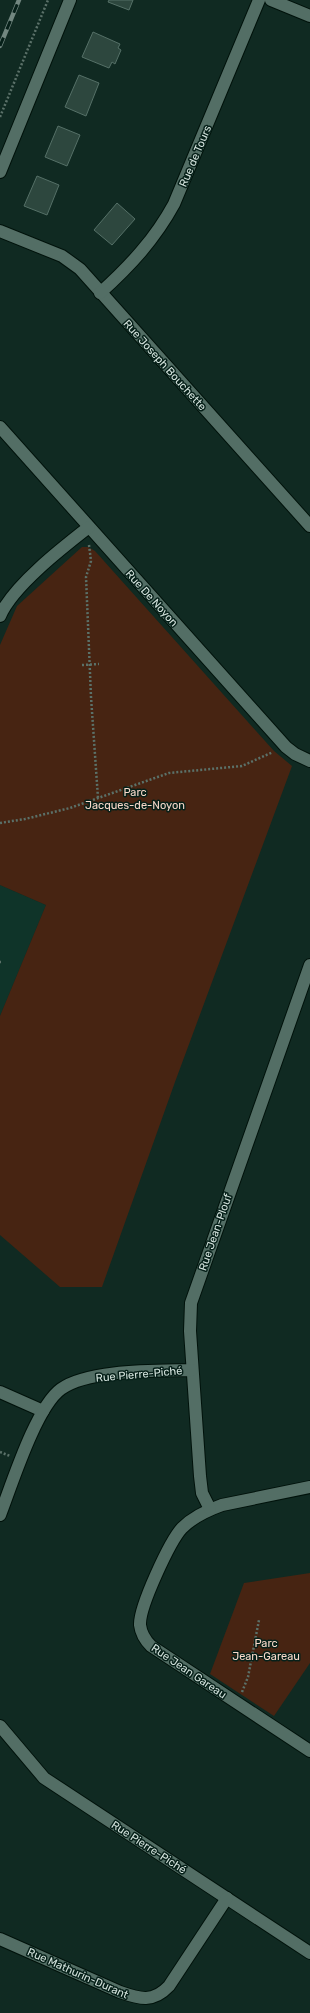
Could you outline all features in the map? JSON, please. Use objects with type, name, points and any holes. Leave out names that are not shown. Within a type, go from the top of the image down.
[{"type":"street","points":[[0,172],[70,0]]},
{"type":"street","name":"Rue de Tours","points":[[100,293],[143,250],[156,234],[174,204],[259,0]]},
{"type":"street","points":[[271,0],[310,16]]},
{"type":"street","name":"Rue Joseph Bouchette","points":[[0,232],[62,256],[73,263],[310,526]]},
{"type":"street","name":"Rue De Noyon","points":[[0,427],[286,747],[295,754],[310,761]]},
{"type":"street","points":[[0,616],[5,605],[17,590],[89,526]]},
{"type":"street","name":"Rue Jean-Plouf","points":[[210,1509],[202,1492],[192,1370],[190,1314],[194,1291],[310,964]]},
{"type":"street","name":"Rue Pierre-Piché","points":[[0,1515],[43,1411],[48,1403],[61,1390],[81,1380],[106,1375],[192,1370]]},
{"type":"street","points":[[0,1392],[43,1411]]},
{"type":"street","name":"Rue Jean Gareau","points":[[310,1487],[210,1509],[187,1523],[172,1542],[142,1614],[140,1624],[143,1635],[151,1646],[310,1751]]},
{"type":"street","name":"Rue Pierre-Piché","points":[[0,1726],[44,1778],[310,1953]]},
{"type":"street","name":"Rue Mathurin-Durant","points":[[0,1939],[120,1992],[140,1999],[148,1998],[164,1991],[169,1986],[227,1898]]},
{"type":"path","points":[[0,117],[48,0]]},
{"type":"path","points":[[89,545],[91,561],[86,577],[98,798]]},
{"type":"path","points":[[82,665],[99,664]]},
{"type":"path","points":[[0,823],[25,819],[70,808],[169,773],[242,766],[277,750]]},
{"type":"path","points":[[0,1452],[14,1457]]},
{"type":"path","points":[[241,1695],[248,1677],[259,1620]]},
{"type":"shaded area","points":[[0,885],[46,905],[0,1016]]},
{"type":"green space","name":"Parc Jacques-de-Noyon","points":[[82,547],[88,547],[95,551],[274,751],[292,766],[175,1082],[102,1287],[60,1287],[0,1235],[0,1016],[46,905],[0,885],[0,645],[17,606]]},
{"type":"green space","name":"Parc Jean-Gareau","points":[[310,1573],[310,1663],[274,1716],[210,1674],[244,1583]]},
{"type":"building","points":[[109,0],[133,0],[129,10],[108,2]]},
{"type":"building","points":[[93,32],[120,44],[118,48],[121,50],[115,64],[112,62],[109,68],[82,57]]},
{"type":"building","points":[[79,75],[99,83],[86,116],[65,107]]},
{"type":"building","points":[[58,126],[80,135],[67,166],[45,157]]},
{"type":"building","points":[[37,176],[59,185],[47,215],[24,206]]},
{"type":"building","points":[[117,203],[135,219],[112,245],[94,230]]},
{"type":"railway","points":[[0,46],[19,0]]}]
